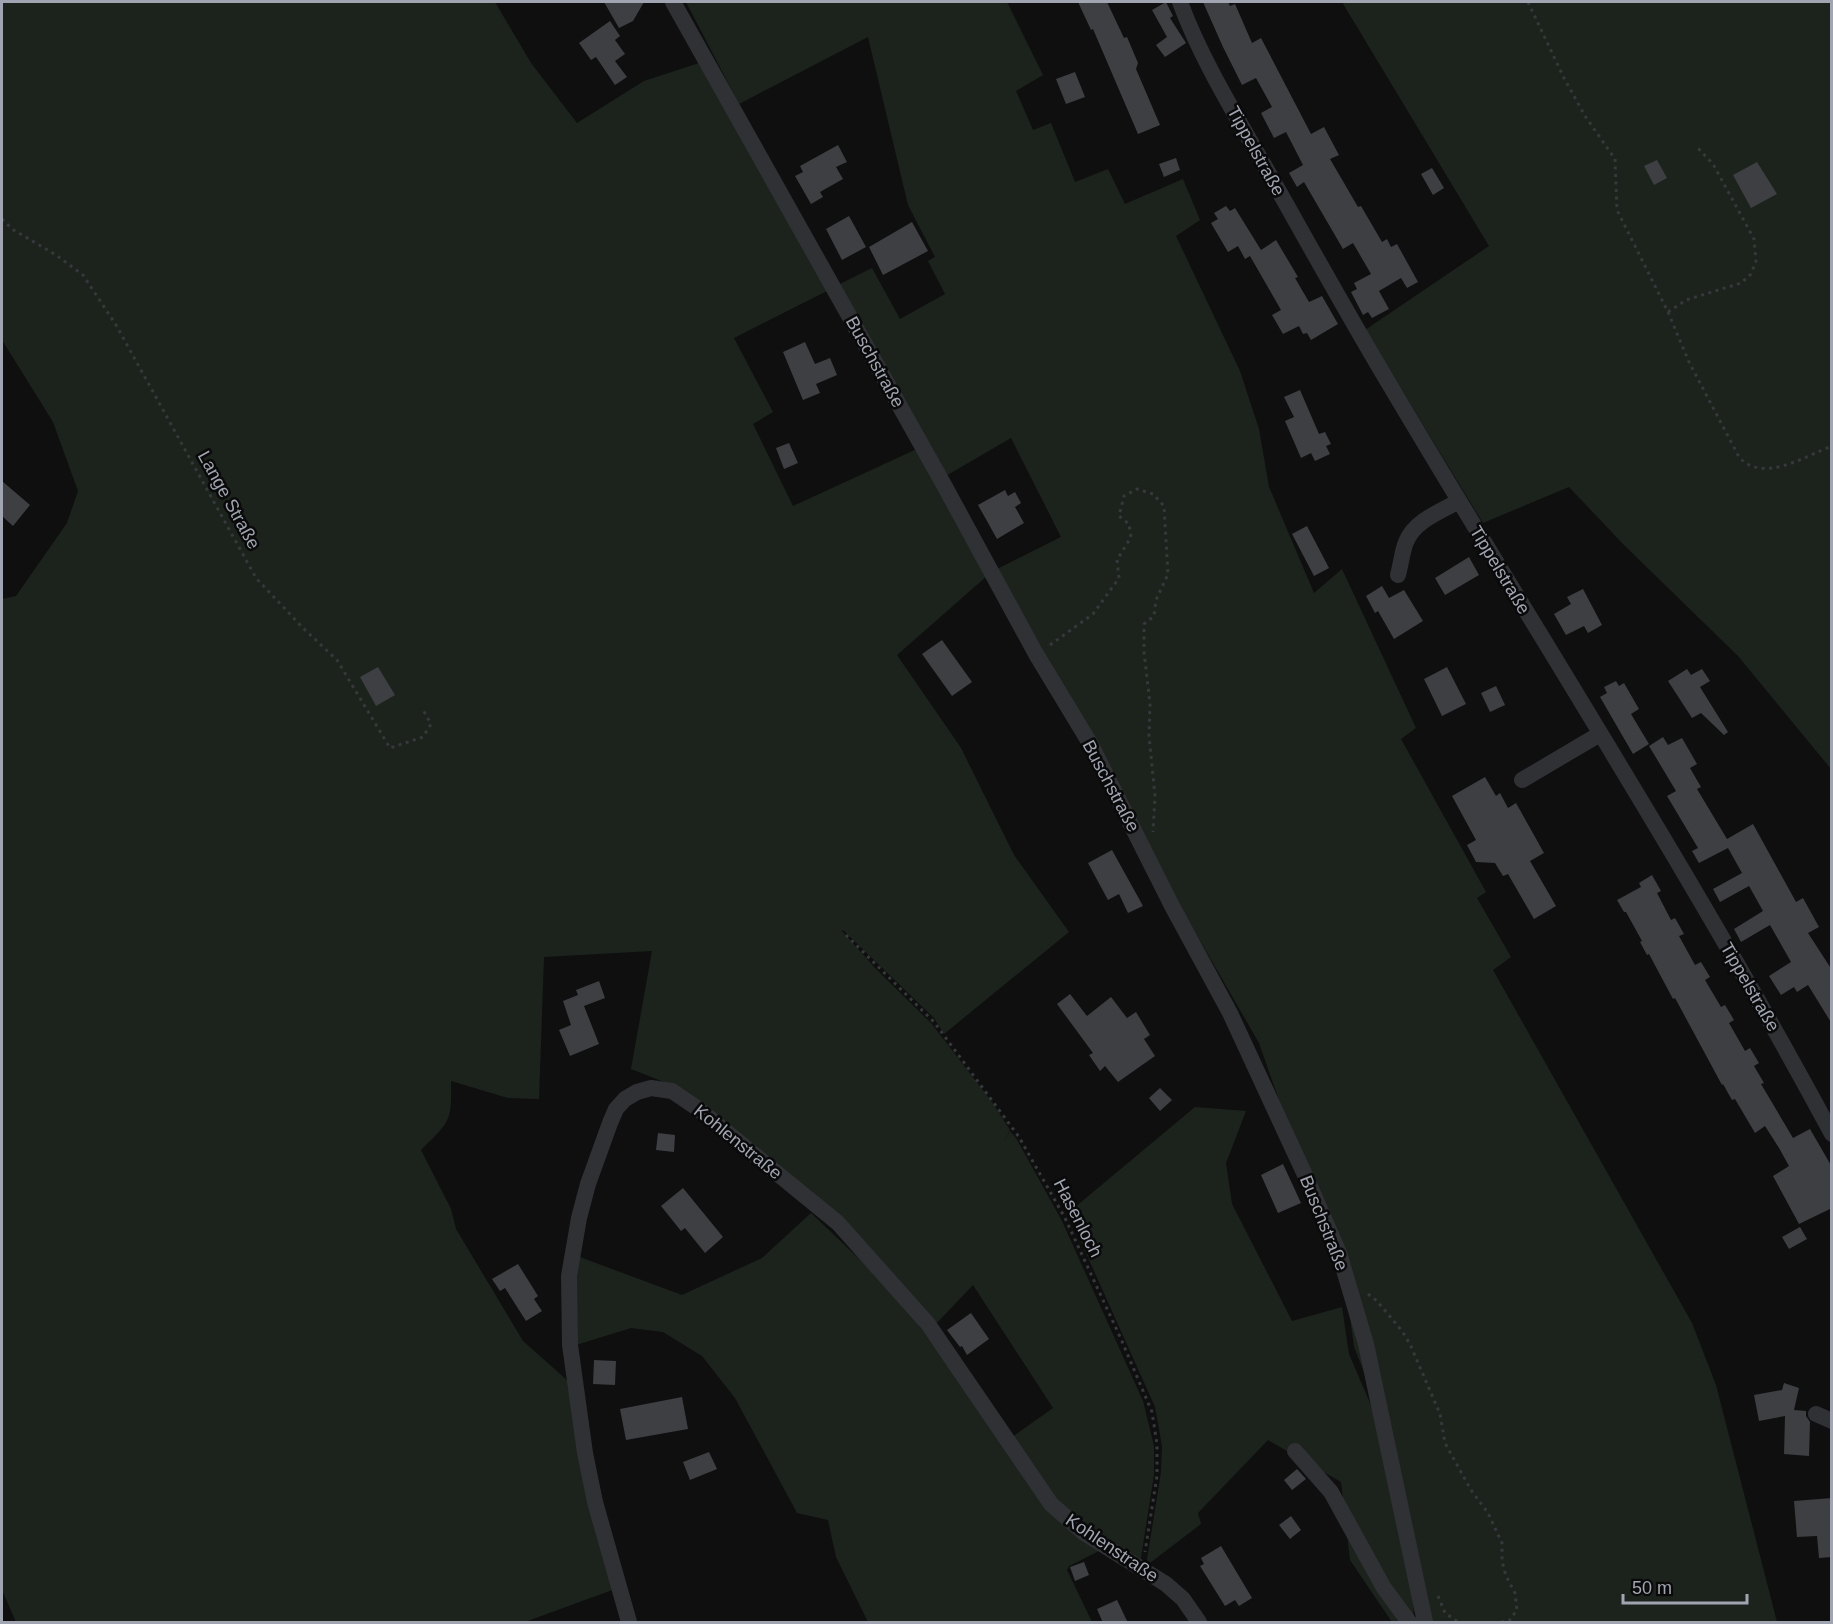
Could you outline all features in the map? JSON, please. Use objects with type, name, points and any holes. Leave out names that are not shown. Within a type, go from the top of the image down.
[{"type":"street","name":"Buschstraße","points":[[673,2],[1036,654],[1091,745],[1172,906],[1230,1012],[1305,1175],[1339,1253],[1350,1287],[1377,1391],[1425,1623]]},
{"type":"street","name":"Tippelstraße","points":[[1180,2],[1190,30],[1218,84],[1351,320],[1600,734],[1788,1053],[1832,1134]]},
{"type":"street","points":[[1398,575],[1406,541],[1413,529],[1459,501]]},
{"type":"street","points":[[1522,780],[1600,734]]},
{"type":"street","name":"Kohlenstraße","points":[[629,1623],[598,1513],[585,1453],[570,1346],[569,1276],[579,1218],[588,1184],[616,1109],[625,1099],[651,1088],[672,1092],[697,1108],[838,1223],[927,1324],[953,1358],[1051,1504],[1084,1533],[1166,1584],[1183,1599],[1198,1623]]},
{"type":"street","points":[[1295,1451],[1330,1492],[1384,1588],[1409,1623]]},
{"type":"path","points":[[1528,2],[1585,116],[1615,159],[1617,210],[1668,312],[1689,362],[1744,462],[1756,468],[1778,467],[1832,446]]},
{"type":"path","points":[[1668,312],[1686,300],[1741,283],[1751,274],[1756,261],[1754,238],[1713,164],[1696,146]]},
{"type":"path","name":"Lange Straße","points":[[2,219],[12,229],[56,255],[83,275],[116,325],[256,578],[337,660],[390,748],[423,736],[431,724],[422,708]]},
{"type":"path","points":[[1036,654],[1093,614],[1119,578],[1117,560],[1131,537],[1129,524],[1119,516],[1124,496],[1137,489],[1153,494],[1164,506],[1168,573],[1156,600],[1154,616],[1144,624],[1144,652],[1150,704],[1149,736],[1155,796],[1153,834]]},
{"type":"path","name":"Hasenloch","points":[[846,935],[933,1022],[1019,1137],[1065,1218],[1152,1412],[1157,1444],[1157,1476],[1143,1569]]},
{"type":"path","points":[[1350,1287],[1364,1292],[1377,1301],[1402,1332],[1425,1376],[1440,1414],[1445,1443],[1471,1490],[1488,1513],[1502,1543],[1502,1561],[1506,1576],[1515,1593],[1517,1610],[1509,1621],[1501,1623]]},
{"type":"shaded area","points":[[2,2],[495,2],[531,63],[577,123],[644,81],[702,62],[831,289],[734,338],[773,412],[753,424],[793,506],[919,448],[987,576],[897,655],[961,748],[1014,855],[1069,932],[944,1034],[934,1018],[842,931],[876,969],[931,1023],[992,1102],[1010,1130],[1003,1144],[1010,1131],[1062,1221],[1143,1401],[1154,1446],[1154,1475],[1140,1564],[1065,1515],[1012,1437],[1053,1408],[973,1285],[934,1326],[900,1286],[674,1086],[631,1069],[652,951],[544,957],[539,1099],[508,1098],[451,1081],[451,1106],[447,1121],[421,1150],[451,1209],[456,1229],[523,1341],[568,1381],[615,1589],[525,1622],[16,1622],[2,1590],[2,599],[16,596],[67,523],[78,491],[53,422],[2,340]]},
{"type":"shaded area","points":[[686,2],[1007,2],[1043,75],[1016,91],[1033,130],[1051,123],[1075,182],[1108,169],[1125,204],[1183,179],[1200,220],[1176,236],[1240,371],[1259,429],[1269,487],[1314,593],[1342,569],[1416,728],[1401,739],[1486,892],[1477,898],[1511,957],[1493,970],[1692,1323],[1716,1385],[1777,1622],[1419,1622],[1375,1399],[1354,1347],[1341,1249],[1287,1123],[1259,1043],[993,571],[1061,537],[1011,438],[944,477],[838,285],[872,268],[900,319],[945,294],[928,261],[935,257],[908,205],[868,37],[739,104]]},
{"type":"shaded area","points":[[1342,2],[1831,2],[1831,769],[1738,656],[1624,545],[1569,487],[1483,523],[1365,330],[1489,246]]},
{"type":"shaded area","points":[[1195,1107],[1246,1111],[1226,1163],[1232,1204],[1292,1321],[1342,1307],[1349,1354],[1370,1403],[1385,1449],[1413,1586],[1414,1622],[1392,1622],[1350,1560],[1341,1482],[1268,1440],[1198,1513],[1201,1524],[1146,1566],[1161,1472],[1162,1446],[1155,1407],[1068,1213]]},
{"type":"shaded area","points":[[811,1213],[897,1295],[1037,1489],[1105,1548],[1069,1566],[1067,1570],[1092,1622],[868,1622],[836,1557],[828,1520],[797,1513],[735,1398],[702,1356],[663,1332],[631,1328],[576,1345],[577,1256],[682,1295],[762,1258]]},
{"type":"building","points":[[604,2],[644,2],[633,21],[619,28]]},
{"type":"building","points":[[1078,2],[1107,2],[1124,38],[1127,37],[1138,63],[1136,69],[1160,125],[1138,134],[1093,29],[1091,30]]},
{"type":"building","points":[[1166,2],[1173,16],[1170,18],[1186,43],[1165,57],[1156,45],[1167,37],[1152,10]]},
{"type":"building","points":[[1203,2],[1228,2],[1230,6],[1235,4],[1252,43],[1261,38],[1311,134],[1324,127],[1339,155],[1330,159],[1358,207],[1361,206],[1382,242],[1387,239],[1391,247],[1397,244],[1418,282],[1407,288],[1401,278],[1379,291],[1389,309],[1372,318],[1368,312],[1363,315],[1351,292],[1357,289],[1354,283],[1371,274],[1353,243],[1343,249],[1304,182],[1297,187],[1289,173],[1303,165],[1286,132],[1274,138],[1261,113],[1272,107],[1256,78],[1242,85]]},
{"type":"building","points":[[610,21],[620,36],[615,40],[625,54],[615,61],[627,77],[615,85],[596,57],[591,60],[579,43]]},
{"type":"building","points":[[1075,72],[1085,97],[1066,104],[1056,79]]},
{"type":"building","points":[[838,145],[847,162],[836,167],[843,179],[820,192],[823,197],[811,204],[795,176],[803,172],[800,166]]},
{"type":"building","points":[[1176,158],[1180,170],[1164,177],[1159,164]]},
{"type":"building","points":[[1657,160],[1667,178],[1654,185],[1644,166]]},
{"type":"building","points":[[1757,162],[1777,194],[1751,208],[1733,175]]},
{"type":"building","points":[[1432,168],[1444,188],[1433,195],[1421,174]]},
{"type":"building","points":[[1226,206],[1230,211],[1235,208],[1261,250],[1276,240],[1298,277],[1295,278],[1309,302],[1322,296],[1338,324],[1311,340],[1307,333],[1303,334],[1299,326],[1283,334],[1272,315],[1281,310],[1250,256],[1245,259],[1238,246],[1228,252],[1211,223],[1218,219],[1214,213]]},
{"type":"building","points":[[849,216],[866,247],[842,260],[826,229]]},
{"type":"building","points":[[912,222],[928,251],[883,275],[869,247]]},
{"type":"building","points":[[805,342],[815,364],[830,358],[837,375],[816,384],[820,393],[803,400],[783,352]]},
{"type":"building","points":[[1300,390],[1319,434],[1325,432],[1331,444],[1326,446],[1330,454],[1315,461],[1311,453],[1301,458],[1285,421],[1294,417],[1284,397]]},
{"type":"building","points":[[789,443],[798,463],[784,469],[776,448]]},
{"type":"building","points":[[2,481],[30,505],[13,526],[2,516]]},
{"type":"building","points":[[1005,490],[1008,496],[1015,492],[1021,503],[1015,507],[1024,523],[997,539],[978,505]]},
{"type":"building","points":[[1307,526],[1329,568],[1314,576],[1292,534]]},
{"type":"building","points":[[1469,557],[1479,575],[1445,595],[1435,578]]},
{"type":"building","points":[[1382,586],[1389,598],[1404,590],[1423,621],[1394,639],[1378,611],[1375,613],[1366,596]]},
{"type":"building","points":[[1583,589],[1602,625],[1588,633],[1584,626],[1566,635],[1554,614],[1571,604],[1567,597]]},
{"type":"building","points":[[942,640],[972,682],[952,696],[922,654]]},
{"type":"building","points":[[378,667],[395,695],[376,706],[360,677]]},
{"type":"building","points":[[1447,667],[1466,704],[1442,716],[1424,679]]},
{"type":"building","points":[[1687,669],[1691,675],[1702,669],[1710,681],[1700,687],[1728,732],[1724,735],[1701,713],[1692,718],[1668,681]]},
{"type":"building","points":[[1616,681],[1619,686],[1624,683],[1639,709],[1631,714],[1649,744],[1633,754],[1600,697],[1607,693],[1604,687]]},
{"type":"building","points":[[1496,686],[1505,705],[1490,712],[1481,693]]},
{"type":"building","points":[[1663,737],[1668,745],[1682,738],[1697,764],[1690,768],[1701,787],[1697,789],[1727,839],[1753,824],[1796,902],[1803,898],[1819,927],[1808,933],[1832,970],[1832,1024],[1808,985],[1797,992],[1794,987],[1781,995],[1769,976],[1791,962],[1770,925],[1741,942],[1734,929],[1763,911],[1749,886],[1720,902],[1713,889],[1742,873],[1728,848],[1699,863],[1692,851],[1698,848],[1667,796],[1676,791],[1649,746]]},
{"type":"building","points":[[1485,777],[1496,796],[1500,793],[1508,808],[1516,803],[1544,853],[1530,861],[1556,906],[1534,919],[1508,874],[1503,876],[1495,863],[1476,862],[1467,845],[1476,840],[1452,796]]},
{"type":"building","points":[[1112,850],[1143,906],[1128,913],[1119,894],[1108,900],[1088,863]]},
{"type":"building","points":[[1652,875],[1661,891],[1657,893],[1671,920],[1675,918],[1684,934],[1679,936],[1695,965],[1701,962],[1710,977],[1705,980],[1721,1007],[1725,1005],[1734,1020],[1729,1023],[1745,1051],[1750,1048],[1759,1063],[1754,1066],[1764,1083],[1761,1084],[1793,1138],[1810,1129],[1832,1167],[1832,1208],[1799,1224],[1773,1176],[1789,1166],[1779,1148],[1765,1126],[1755,1133],[1735,1099],[1732,1100],[1722,1085],[1675,998],[1673,999],[1649,954],[1647,955],[1626,912],[1617,900],[1641,887],[1639,883]]},
{"type":"building","points":[[599,981],[605,998],[584,1006],[599,1044],[570,1056],[559,1030],[571,1025],[563,1001],[578,995],[576,990]]},
{"type":"building","points":[[1070,994],[1087,1016],[1111,997],[1127,1018],[1136,1012],[1150,1035],[1144,1039],[1155,1056],[1118,1082],[1105,1066],[1100,1071],[1089,1055],[1093,1053],[1057,1004]]},
{"type":"building","points":[[1160,1088],[1172,1100],[1160,1111],[1149,1098]]},
{"type":"building","points":[[658,1133],[675,1135],[674,1152],[656,1150]]},
{"type":"building","points":[[1283,1164],[1301,1203],[1278,1213],[1261,1175]]},
{"type":"building","points":[[683,1188],[723,1237],[705,1253],[685,1228],[681,1231],[661,1206]]},
{"type":"building","points":[[1800,1227],[1807,1239],[1789,1249],[1782,1237]]},
{"type":"building","points":[[518,1264],[538,1296],[534,1299],[542,1311],[526,1321],[505,1288],[500,1291],[492,1279]]},
{"type":"building","points":[[971,1313],[989,1339],[967,1355],[947,1330]]},
{"type":"building","points":[[594,1360],[616,1361],[615,1385],[593,1384]]},
{"type":"building","points":[[1784,1383],[1799,1388],[1794,1410],[1806,1411],[1810,1422],[1809,1456],[1784,1454],[1785,1416],[1759,1421],[1754,1395],[1782,1390]]},
{"type":"building","points":[[682,1397],[688,1429],[626,1440],[620,1409]]},
{"type":"building","points":[[709,1452],[717,1469],[690,1480],[683,1462]]},
{"type":"building","points":[[1297,1469],[1306,1479],[1292,1490],[1284,1480]]},
{"type":"building","points":[[1832,1498],[1832,1557],[1819,1558],[1817,1536],[1797,1537],[1794,1501]]},
{"type":"building","points":[[1291,1516],[1301,1530],[1290,1539],[1279,1525]]},
{"type":"building","points":[[1221,1546],[1252,1598],[1239,1606],[1235,1600],[1225,1606],[1200,1566],[1204,1564],[1201,1558]]},
{"type":"building","points":[[1084,1562],[1089,1575],[1075,1581],[1070,1567]]},
{"type":"building","points":[[1117,1600],[1128,1623],[1103,1623],[1097,1609]]}]
